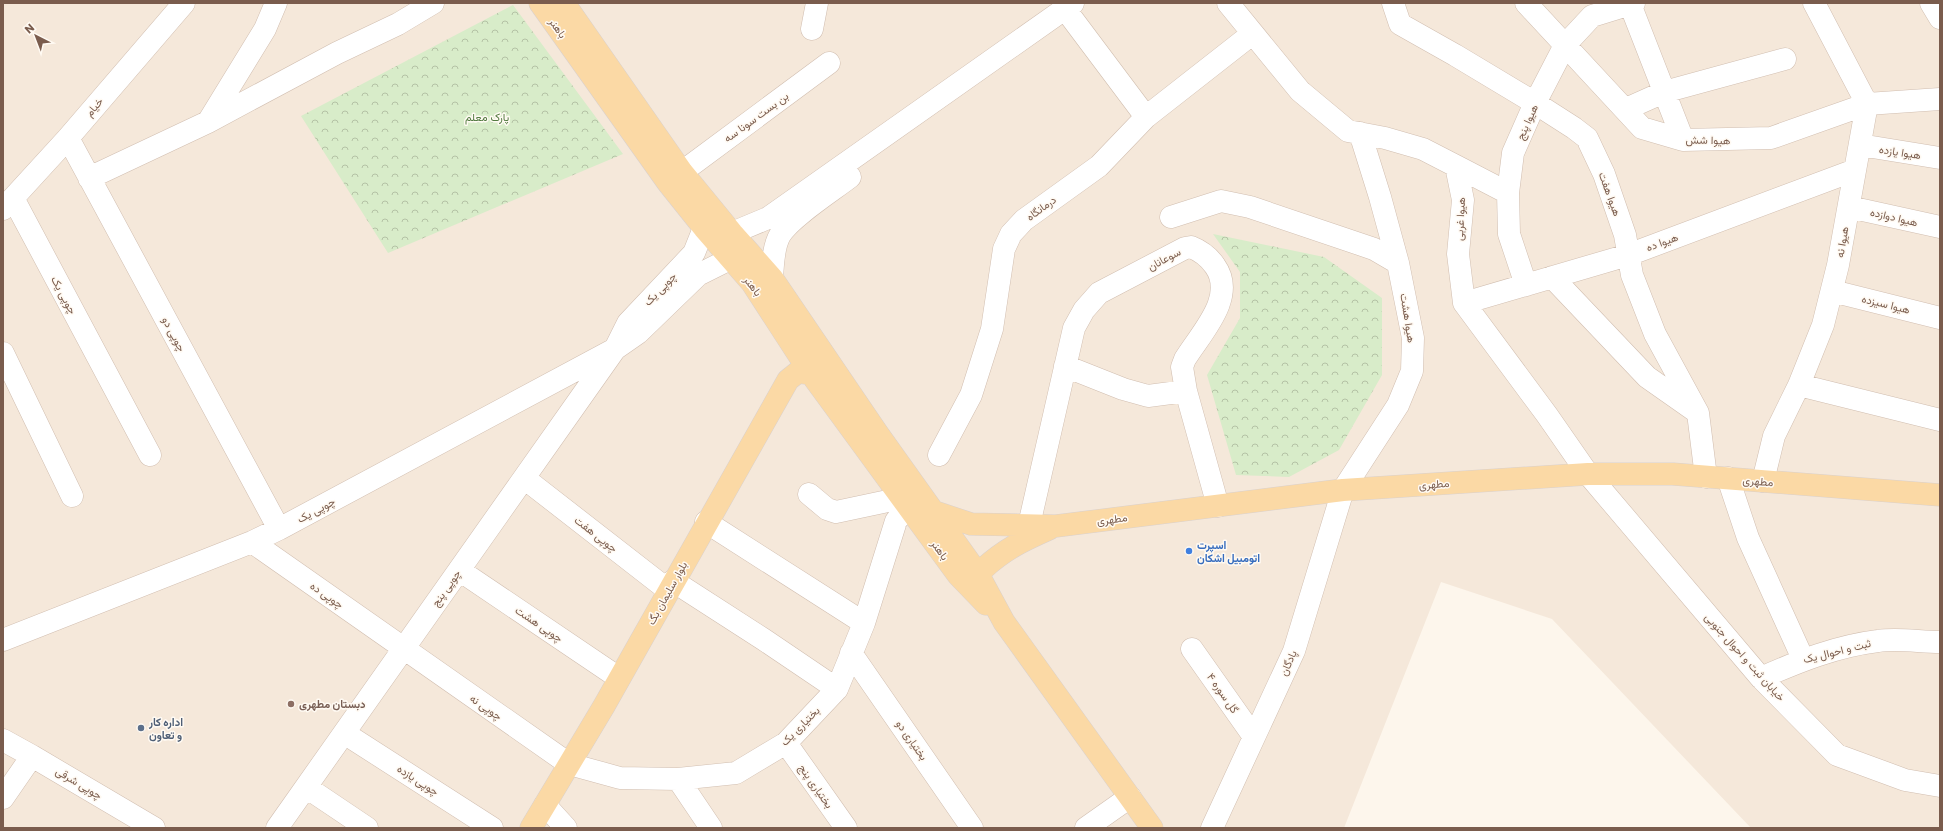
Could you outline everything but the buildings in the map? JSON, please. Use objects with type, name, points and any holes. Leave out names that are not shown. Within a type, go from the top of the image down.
[{"type":"main road","name":"باهنر","points":[[540,3],[668,183],[730,259],[752,283],[811,374],[905,502],[968,574],[1152,828]]},
{"type":"main road","name":"باهنر","points":[[564,3],[682,172],[732,233],[772,278],[932,511],[968,574]]},
{"type":"main road","name":"بلوار سلیمان بگ","points":[[531,828],[619,678],[706,522],[788,380],[798,372],[811,374]]},
{"type":"main road","name":"مطهری","points":[[932,511],[971,524],[1056,526],[1343,490],[1588,474],[1673,474],[1940,495]]},
{"type":"main road","points":[[968,574],[1015,544],[1056,526]]},
{"type":"street","name":"خیام","points":[[8,204],[68,138],[184,3]]},
{"type":"street","points":[[208,122],[264,29],[276,3]]},
{"type":"street","points":[[89,178],[208,122],[330,57],[398,24],[433,3]]},
{"type":"street","points":[[812,29],[817,3]]},
{"type":"street","points":[[1228,3],[1300,91],[1348,131],[1385,138],[1424,149],[1508,194]]},
{"type":"street","name":"هیوا هفت","points":[[1393,3],[1400,24],[1535,103],[1587,138],[1604,174],[1625,235],[1632,275],[1655,334],[1698,413],[1706,477]]},
{"type":"street","points":[[1814,3],[1867,104]]},
{"type":"street","points":[[1931,3],[1940,18]]},
{"type":"street","points":[[1632,4],[1683,140]]},
{"type":"street","name":"هیوا پنج","points":[[1526,285],[1509,234],[1508,194],[1513,153],[1535,103],[1565,45],[1592,16],[1632,4]]},
{"type":"street","name":"هیوا شش","points":[[1532,5],[1565,45],[1642,128],[1683,140],[1771,138],[1867,104],[1940,99]]},
{"type":"street","points":[[732,233],[768,218],[902,122],[1069,6],[1146,116]]},
{"type":"street","name":"درمانگاه","points":[[939,455],[971,395],[992,329],[1004,249],[1011,234],[1024,220],[1099,166],[1146,116],[1252,34]]},
{"type":"street","points":[[1626,109],[1664,92],[1785,59]]},
{"type":"street","name":"بن بست سونا سه","points":[[682,172],[829,63]]},
{"type":"street","name":"هیوا نه","points":[[1763,481],[1774,436],[1799,385],[1823,325],[1832,290],[1849,207],[1867,104]]},
{"type":"street","points":[[772,278],[774,253],[780,235],[792,222],[866,164],[902,122]]},
{"type":"street","name":"هیوا هشت","points":[[1343,490],[1398,405],[1412,371],[1413,338],[1398,262],[1360,133]]},
{"type":"street","name":"چوپی دو","points":[[68,138],[279,529]]},
{"type":"street","name":"هیوا یازده","points":[[1860,145],[1940,158]]},
{"type":"street","name":"هیوا غربی","points":[[1456,166],[1463,200],[1458,254],[1464,303],[1547,415],[1588,474]]},
{"type":"street","name":"هیوا ده","points":[[1464,303],[1628,255],[1855,170]]},
{"type":"street","points":[[1171,217],[1221,202],[1250,207],[1374,248],[1398,262]]},
{"type":"street","name":"چوپی یک","points":[[8,204],[150,455]]},
{"type":"street","name":"هیوا دوازده","points":[[1849,207],[1940,227]]},
{"type":"street","name":"چوپی یک","points":[[615,349],[628,323],[694,253],[704,228]]},
{"type":"street","name":"سوعانان","points":[[1029,525],[1074,328],[1084,310],[1099,293],[1185,248],[1191,247],[1209,258],[1220,273],[1223,289],[1217,310],[1185,359],[1182,367],[1186,391],[1218,506]]},
{"type":"street","name":"چوپی یک","points":[[3,640],[252,542],[279,529],[615,349],[638,333],[698,275],[730,259]]},
{"type":"street","points":[[1552,277],[1647,377],[1698,413]]},
{"type":"street","name":"هیوا سیزده","points":[[1832,290],[1940,318]]},
{"type":"street","name":"چوپی پنج","points":[[277,828],[615,349]]},
{"type":"street","points":[[3,352],[72,496]]},
{"type":"street","points":[[1065,366],[1123,389],[1148,396],[1186,391]]},
{"type":"street","points":[[1799,385],[1940,420]]},
{"type":"street","name":"خیابان ثبت و احوال جنوبی","points":[[1588,474],[1761,678],[1837,755],[1905,780],[1940,786]]},
{"type":"street","name":"چوپی هفت","points":[[524,478],[671,586],[763,639],[837,689]]},
{"type":"street","points":[[1728,478],[1748,538],[1803,659]]},
{"type":"street","name":"پادگان","points":[[1212,828],[1294,651],[1343,490]]},
{"type":"street","points":[[809,494],[827,509],[836,512],[905,502]]},
{"type":"street","name":"بختیاری یک","points":[[569,764],[620,778],[678,779],[736,773],[786,743],[837,689],[864,623],[896,521],[905,502]]},
{"type":"street","points":[[706,522],[864,623]]},
{"type":"street","name":"چوپی ده","points":[[252,542],[403,649]]},
{"type":"street","name":"چوپی هشت","points":[[458,570],[619,678]]},
{"type":"street","name":"ثبت و احوال یک","points":[[1761,678],[1803,659],[1841,648],[1879,640],[1940,642]]},
{"type":"street","name":"چوپی نه","points":[[403,649],[569,764]]},
{"type":"street","name":"گل سوره ۴","points":[[1192,649],[1254,737]]},
{"type":"street","name":"بختیاری دو","points":[[851,653],[972,828]]},
{"type":"street","name":"چوپی یازده","points":[[344,733],[492,828]]},
{"type":"street","name":"چوپی شرقی","points":[[3,740],[154,828]]},
{"type":"street","name":"بختیاری پنج","points":[[786,743],[846,828]]},
{"type":"street","points":[[3,798],[32,756]]},
{"type":"street","points":[[678,779],[711,828]]},
{"type":"street","points":[[306,787],[367,828]]},
{"type":"street","points":[[1086,828],[1130,797]]},
{"type":"street","points":[[545,805],[566,828]]},
{"type":"shaded area","points":[[3,3],[1940,3],[1940,828],[1751,828],[1552,619],[1441,582],[1344,828],[3,828]]},
{"type":"green space","name":"پارک معلم","points":[[513,5],[623,154],[388,253],[301,116]]},
{"type":"green space","points":[[1213,234],[1324,257],[1382,298],[1382,375],[1339,450],[1289,477],[1236,475],[1207,375],[1240,318],[1240,272]]},
{"type":"place","name":"اسپرت اتومبیل اشکان","points":[[1189,551]]},
{"type":"place","name":"دبستان مطهری","points":[[291,704]]},
{"type":"place","name":"اداره کار و تعاون","points":[[141,728]]}]
